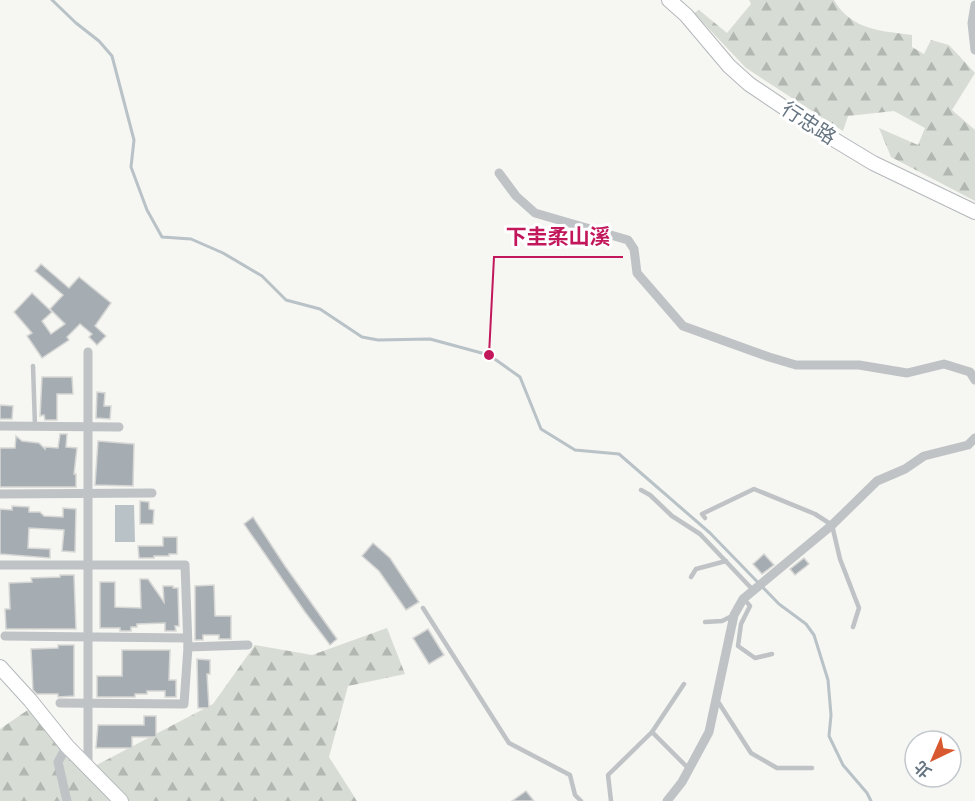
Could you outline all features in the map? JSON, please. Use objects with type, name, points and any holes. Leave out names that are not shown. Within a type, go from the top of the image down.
[{"type":"street","name":"行忠路","points":[[669,0],[686,15],[729,66],[749,84],[810,125],[873,163],[975,212]]},
{"type":"street","points":[[975,5],[972,23],[975,50]]},
{"type":"street","points":[[499,173],[516,196],[535,213],[628,240],[634,249],[637,273],[683,326],[796,365],[859,364],[907,373],[944,364],[970,372],[975,381]]},
{"type":"street","points":[[88,352],[88,769]]},
{"type":"street","points":[[0,426],[119,427]]},
{"type":"street","points":[[667,801],[682,782],[709,732],[734,615],[743,599],[832,525],[877,481],[905,469],[924,456],[968,445],[975,438]]},
{"type":"street","points":[[0,494],[152,493]]},
{"type":"street","points":[[0,566],[185,565],[187,643],[184,704],[60,703]]},
{"type":"street","points":[[5,636],[88,636],[248,645]]},
{"type":"street","points":[[0,667],[67,746],[121,801]]},
{"type":"street","points":[[67,746],[58,762],[67,801]]},
{"type":"lane","points":[[33,366],[35,426]]},
{"type":"lane","points":[[705,518],[702,514],[754,489],[815,514],[832,525],[840,559],[859,608],[853,627]]},
{"type":"lane","points":[[641,490],[651,495],[672,516],[700,534],[756,588]]},
{"type":"lane","points":[[691,577],[696,569],[726,561]]},
{"type":"lane","points":[[743,599],[750,606],[741,624],[738,646],[755,658],[772,654]]},
{"type":"lane","points":[[423,608],[509,743],[570,775],[575,795],[581,801]]},
{"type":"lane","points":[[705,622],[722,621],[734,615]]},
{"type":"lane","points":[[611,801],[608,776],[652,732],[684,684]]},
{"type":"lane","points":[[716,698],[751,753],[777,768],[812,768]]},
{"type":"lane","points":[[652,732],[689,769]]},
{"type":"green space","points":[[749,0],[834,0],[849,18],[858,23],[878,30],[912,35],[912,47],[924,54],[931,40],[949,45],[975,73],[952,110],[975,130],[975,201],[891,157],[879,128],[918,145],[925,128],[894,111],[848,116],[843,131],[746,68],[694,13],[699,10],[727,33],[751,4]]},
{"type":"green space","points":[[387,628],[405,674],[348,686],[329,757],[357,801],[0,801],[0,729],[38,703],[91,768],[213,704],[255,645],[312,655]]},
{"type":"shaded area","points":[[115,505],[134,505],[135,542],[115,542]]},
{"type":"building","points":[[41,264],[69,288],[79,277],[111,303],[95,326],[106,336],[97,345],[89,337],[92,334],[80,324],[67,337],[69,340],[42,358],[27,336],[32,333],[14,312],[32,293],[52,312],[42,321],[51,334],[65,324],[50,309],[63,295],[35,271]]},
{"type":"building","points":[[42,377],[72,377],[73,394],[57,394],[57,420],[45,420],[44,415],[40,416]]},
{"type":"building","points":[[97,392],[105,393],[104,406],[111,406],[110,419],[96,418]]},
{"type":"building","points":[[0,405],[13,406],[12,419],[0,419]]},
{"type":"building","points":[[60,434],[67,434],[66,447],[77,448],[74,474],[76,474],[76,487],[0,487],[0,448],[15,448],[16,436],[22,441],[39,443],[45,449],[45,447],[58,448]]},
{"type":"building","points":[[98,441],[134,444],[133,486],[95,485]]},
{"type":"building","points":[[140,501],[149,502],[149,509],[154,510],[153,524],[140,524]]},
{"type":"building","points":[[12,506],[29,507],[29,512],[40,512],[44,516],[63,517],[63,508],[76,509],[75,552],[62,551],[64,530],[29,528],[28,548],[50,549],[50,558],[0,554],[0,509],[12,510]]},
{"type":"building","points":[[253,517],[337,639],[330,645],[244,524]]},
{"type":"building","points":[[163,537],[177,537],[177,554],[139,558],[138,546],[163,546]]},
{"type":"building","points":[[373,543],[390,558],[419,602],[406,610],[379,571],[362,556]]},
{"type":"building","points":[[764,554],[774,565],[762,574],[753,564]]},
{"type":"building","points":[[804,558],[809,564],[795,575],[790,569]]},
{"type":"building","points":[[60,575],[74,575],[76,629],[6,629],[5,609],[10,609],[9,583],[32,582],[31,578],[60,577]]},
{"type":"building","points":[[140,579],[148,579],[164,602],[163,586],[178,588],[179,626],[175,626],[176,631],[165,631],[165,623],[137,624],[137,627],[131,627],[131,631],[120,631],[120,628],[100,628],[100,582],[115,582],[115,607],[141,608]]},
{"type":"building","points":[[214,585],[215,616],[231,616],[231,639],[219,639],[219,635],[203,635],[203,640],[195,640],[195,586]]},
{"type":"building","points":[[428,629],[444,655],[429,664],[413,638]]},
{"type":"building","points":[[58,645],[74,645],[74,696],[58,697],[58,694],[37,694],[33,690],[31,649],[58,648]]},
{"type":"building","points":[[122,650],[170,650],[169,680],[176,680],[176,697],[165,697],[165,691],[147,691],[147,694],[135,694],[135,697],[97,697],[97,676],[122,676]]},
{"type":"building","points":[[197,659],[210,660],[210,674],[207,674],[209,708],[198,708]]},
{"type":"building","points":[[144,716],[156,716],[156,737],[132,737],[132,748],[96,748],[98,725],[144,725]]},
{"type":"building","points":[[526,791],[534,801],[512,801]]},
{"type":"waterway","points":[[52,0],[99,41],[112,56],[134,140],[131,167],[147,210],[162,237],[191,239],[223,253],[262,276],[286,300],[320,309],[362,337],[378,340],[430,339],[489,355],[520,377],[541,429],[575,450],[619,454],[710,533],[779,604],[806,624],[814,635],[828,680],[831,715],[829,736],[843,765],[871,801]]},
{"type":"place","name":"下圭柔山溪","points":[[489,355]]}]
